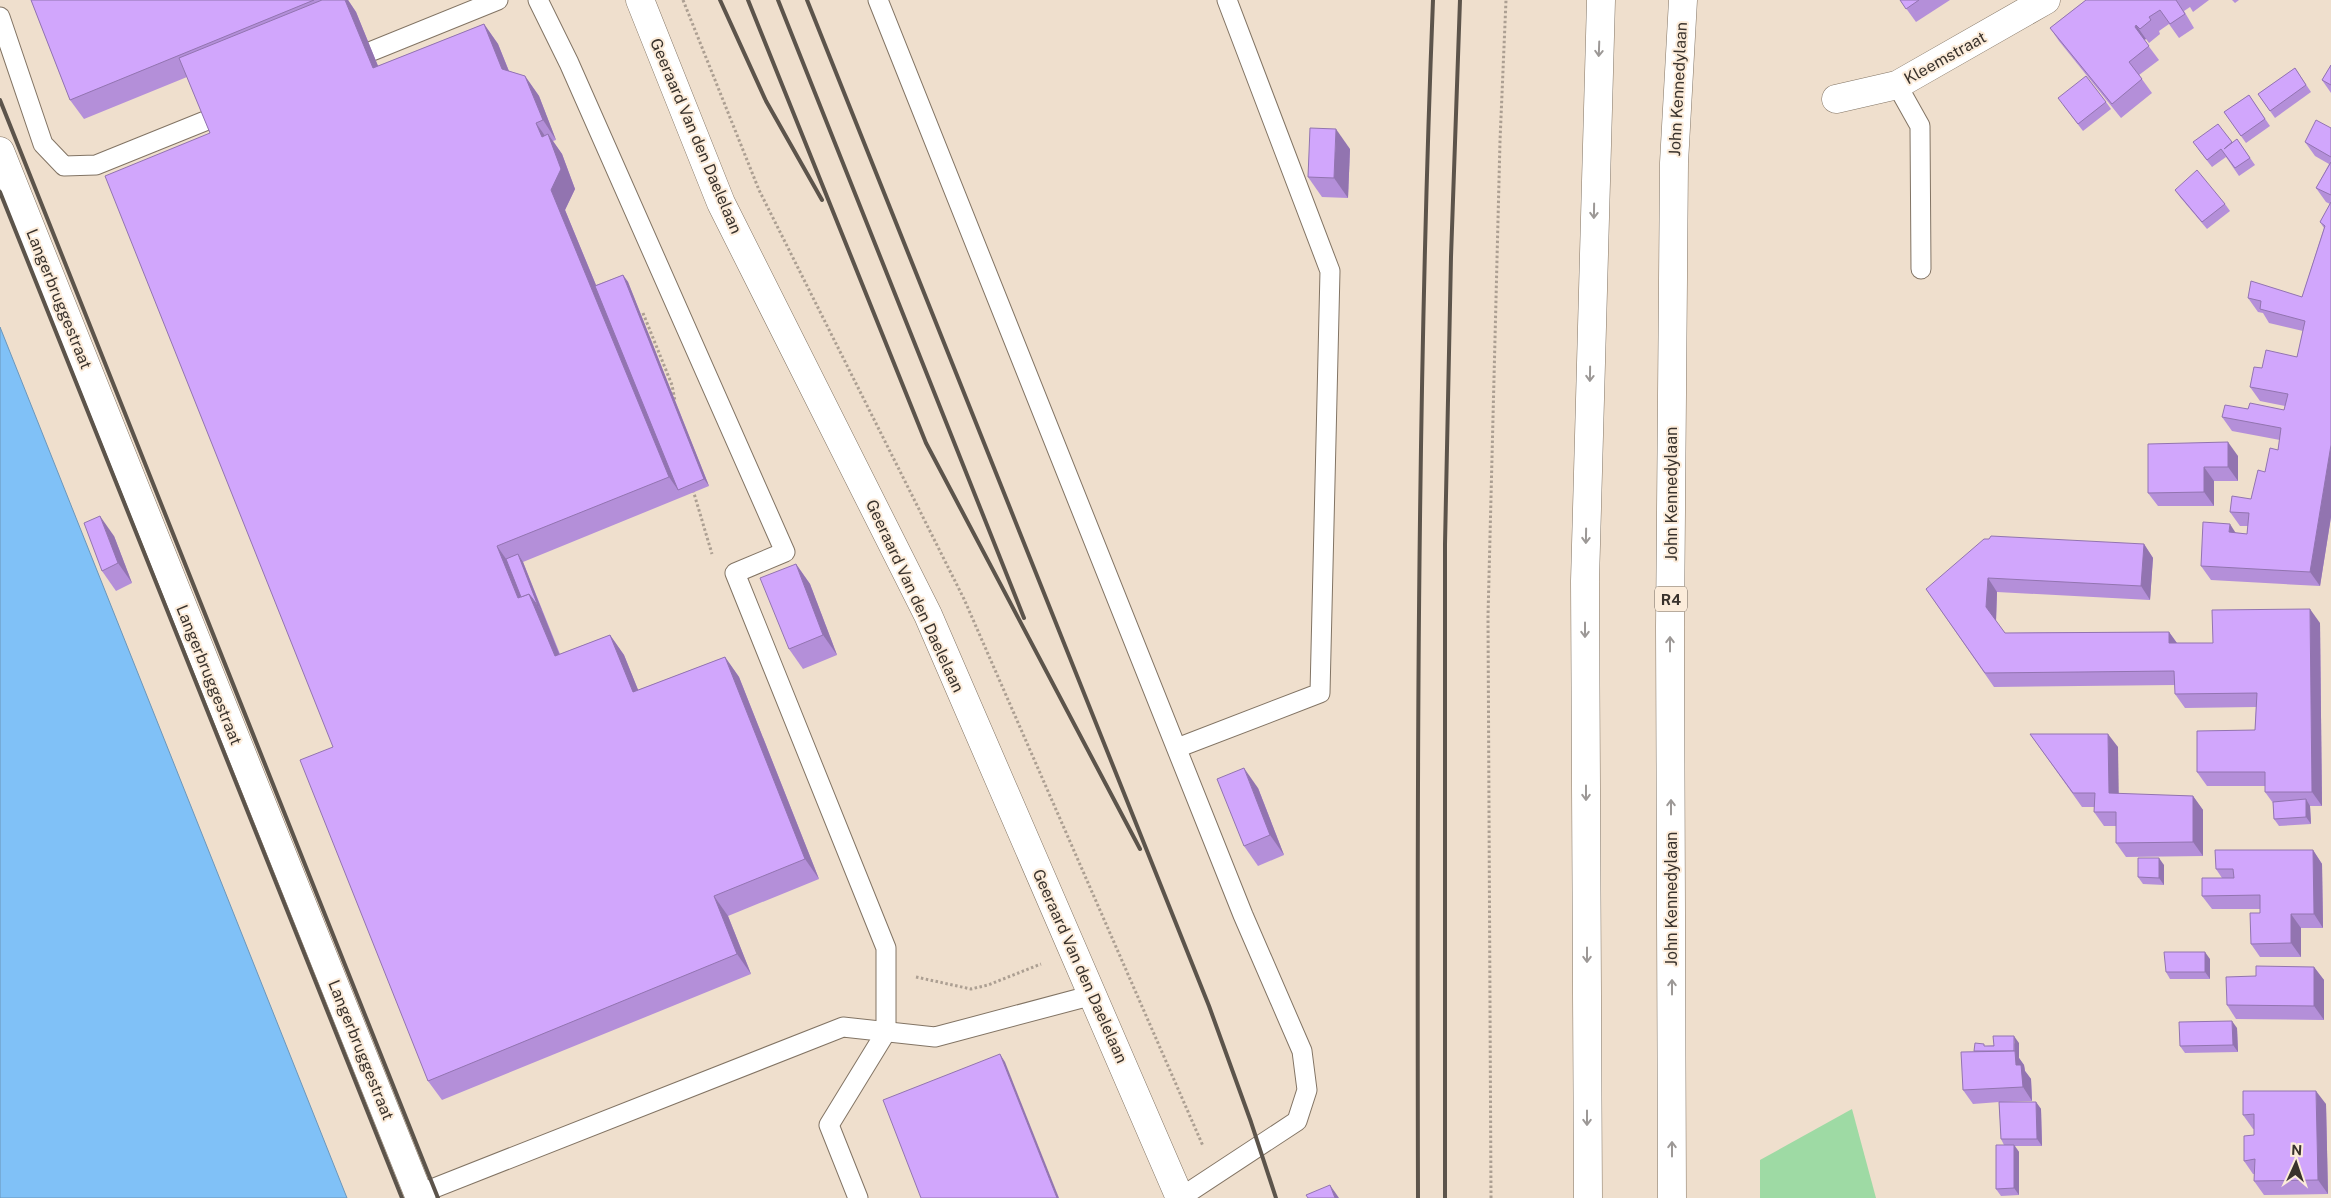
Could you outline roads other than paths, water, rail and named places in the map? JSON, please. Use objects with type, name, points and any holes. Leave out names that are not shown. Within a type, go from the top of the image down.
[{"type":"main road","name":"Geeraard Van den Daelelaan","points":[[640,0],[721,203],[928,615],[1180,1198]]},
{"type":"main road","points":[[1588,1198],[1585,581],[1601,0]]},
{"type":"main road","name":"John Kennedylaan","points":[[1672,1198],[1670,627],[1674,173],[1684,0]]},
{"type":"main road","name":"Kleemstraat","points":[[1836,99],[1897,85],[2046,0]]},
{"type":"main road","name":"Langerbruggestraat","points":[[0,151],[419,1196]]},
{"type":"lane","points":[[372,50],[498,0]]},
{"type":"lane","points":[[538,0],[569,63],[785,552],[735,573],[886,948],[886,1032],[829,1125],[858,1198]]},
{"type":"lane","points":[[878,0],[1243,915],[1302,1051],[1307,1090],[1297,1121],[1180,1198]]},
{"type":"lane","points":[[1177,748],[1320,693],[1330,271],[1227,0]]},
{"type":"lane","points":[[0,17],[43,144],[64,166],[96,165],[210,119]]},
{"type":"lane","points":[[1897,85],[1920,126],[1921,268]]},
{"type":"lane","points":[[419,1196],[843,1027],[935,1037],[1093,995]]},
{"type":"water","points":[[0,327],[347,1198],[0,1198]]},
{"type":"railway","points":[[720,0],[766,101],[822,200]]},
{"type":"railway","points":[[748,0],[926,443],[1140,849]]},
{"type":"railway","points":[[778,0],[1024,618]]},
{"type":"railway","points":[[807,0],[1209,1006],[1276,1198]]},
{"type":"railway","points":[[1418,1198],[1419,599],[1424,299],[1433,0]]},
{"type":"railway","points":[[1445,1198],[1445,544],[1451,257],[1460,0]]},
{"type":"railway","points":[[0,100],[438,1198]]},
{"type":"railway","points":[[0,192],[402,1198]]}]
